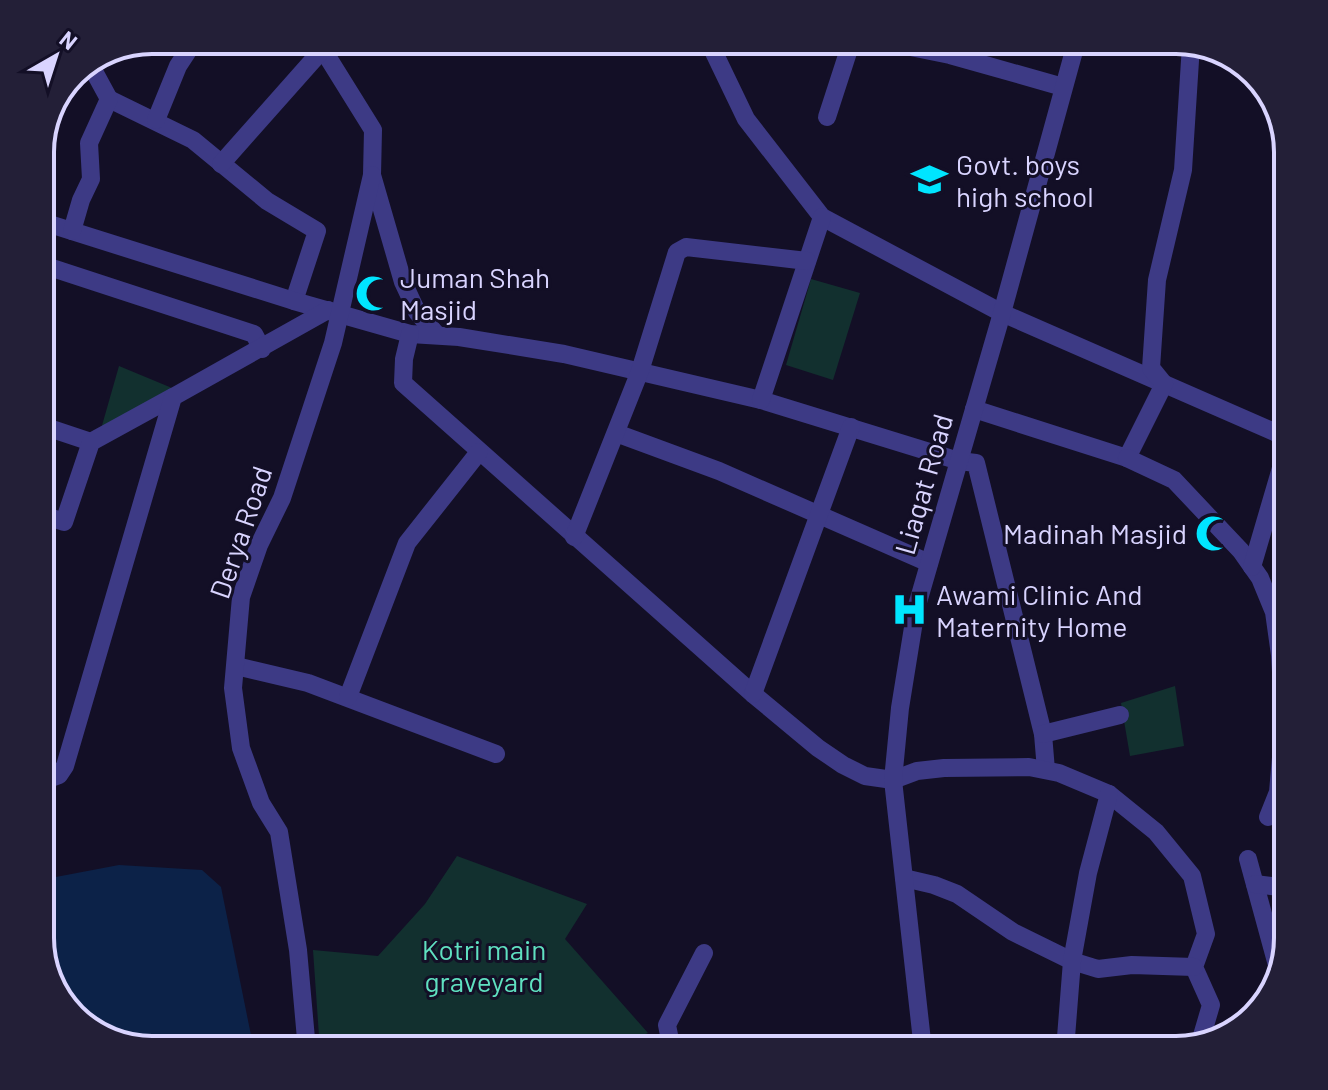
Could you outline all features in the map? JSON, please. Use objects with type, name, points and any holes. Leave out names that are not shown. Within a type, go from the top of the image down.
[{"type":"street","points":[[156,120],[186,54]]},
{"type":"street","points":[[221,164],[313,54]]},
{"type":"street","points":[[326,54],[373,130],[372,175],[403,282],[417,312],[437,335]]},
{"type":"street","points":[[715,54],[746,119],[822,217],[1002,313],[1274,435]]},
{"type":"street","points":[[827,117],[847,54]]},
{"type":"street","points":[[968,54],[1063,87]]},
{"type":"street","name":"Liaqat Road","points":[[921,1036],[893,780],[913,623],[1073,54]]},
{"type":"street","points":[[1164,384],[1151,368],[1154,309],[1157,280],[1183,170],[1190,56]]},
{"type":"street","points":[[96,75],[109,99],[193,140],[267,201],[317,231],[294,301]]},
{"type":"street","points":[[72,231],[91,179],[89,143],[109,99]]},
{"type":"street","name":"Derya Road","points":[[306,1036],[298,950],[279,832],[261,803],[241,748],[233,688],[241,597],[259,545],[282,498],[333,343],[334,312],[372,175]]},
{"type":"street","points":[[761,400],[822,217]]},
{"type":"street","points":[[54,225],[410,334],[437,335],[564,354],[640,371],[761,400],[959,461],[976,463],[1043,734],[1046,770]]},
{"type":"street","points":[[574,537],[640,371],[677,252],[681,248],[807,261]]},
{"type":"street","points":[[54,269],[254,334],[262,349]]},
{"type":"street","points":[[54,519],[64,522],[91,442],[334,312]]},
{"type":"street","points":[[410,334],[404,359],[403,383],[753,694],[843,765],[865,776],[893,780],[917,771],[944,768],[998,766],[1046,770],[1109,794],[1156,832],[1192,876],[1206,934],[1194,967],[1211,1005],[1203,1032]]},
{"type":"street","points":[[1127,458],[1164,384]]},
{"type":"street","points":[[54,777],[65,766],[173,397]]},
{"type":"street","points":[[974,409],[1127,458],[1174,480],[1241,551],[1260,578],[1274,612]]},
{"type":"street","points":[[753,694],[851,427]]},
{"type":"street","points":[[54,430],[91,442]]},
{"type":"street","points":[[616,433],[719,471],[929,563]]},
{"type":"street","points":[[348,697],[407,543],[479,452]]},
{"type":"street","points":[[1252,567],[1274,490]]},
{"type":"street","points":[[236,666],[308,683],[496,754]]},
{"type":"street","points":[[1043,734],[1120,715]]},
{"type":"street","points":[[1066,1036],[1072,961],[1088,873],[1109,794]]},
{"type":"street","points":[[1268,817],[1274,802]]},
{"type":"street","points":[[1248,859],[1273,950]]},
{"type":"street","points":[[904,878],[957,894],[1013,932],[1072,961],[1098,969],[1132,965],[1194,967]]},
{"type":"street","points":[[1255,884],[1274,886]]},
{"type":"street","points":[[669,1036],[667,1025],[704,953]]},
{"type":"green space","points":[[811,279],[860,293],[833,380],[786,365]]},
{"type":"green space","points":[[119,366],[172,388],[101,429]]},
{"type":"green space","points":[[1175,686],[1184,746],[1130,756],[1121,703]]},
{"type":"green space","name":"Kotri main graveyard","points":[[457,856],[587,904],[565,939],[648,1033],[641,1036],[319,1036],[313,950],[378,956],[425,904]]},
{"type":"water","points":[[119,865],[202,870],[221,887],[251,1036],[133,1034],[115,1029],[87,1012],[74,998],[57,963],[54,877]]},
{"type":"place","name":"Govt. boys high school","points":[[930,180]]},
{"type":"place","name":"Juman Shah Masjid","points":[[374,293]]},
{"type":"place","name":"Madinah Masjid","points":[[1213,533]]},
{"type":"place","name":"Awami Clinic And Maternity Home","points":[[910,610]]}]
